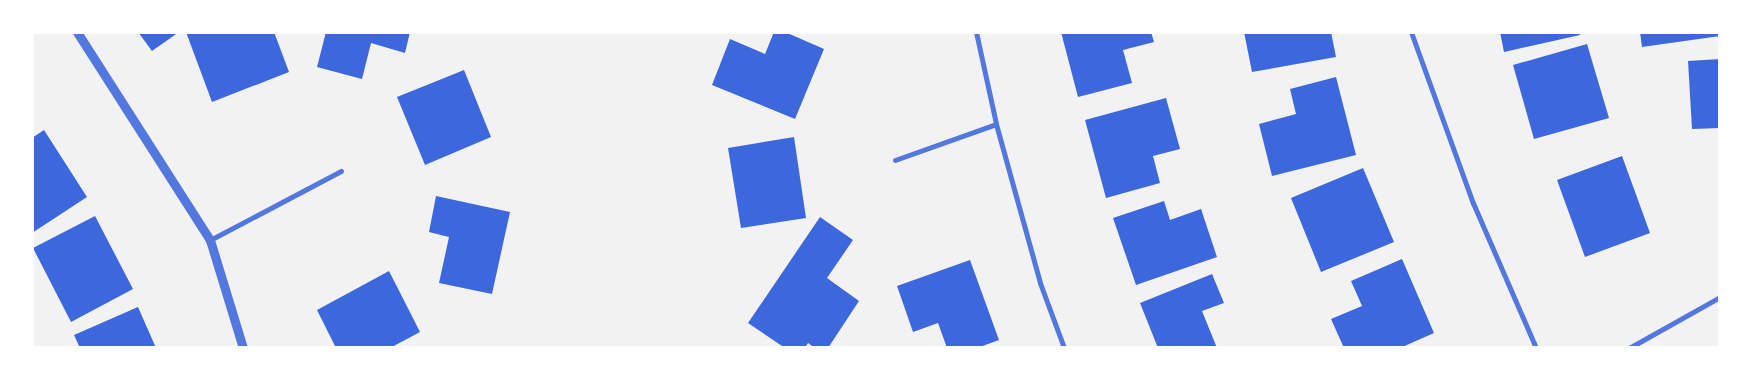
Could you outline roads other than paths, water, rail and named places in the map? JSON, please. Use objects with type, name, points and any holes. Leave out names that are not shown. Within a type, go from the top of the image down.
[{"type":"street","points":[[78,32],[210,240],[243,348]]},
{"type":"street","points":[[976,32],[996,124],[1040,283],[1064,348]]},
{"type":"street","points":[[1411,32],[1472,203],[1536,348]]},
{"type":"street","points":[[895,160],[996,124]]},
{"type":"street","points":[[210,240],[341,171]]},
{"type":"street","points":[[1629,348],[1720,297]]}]
